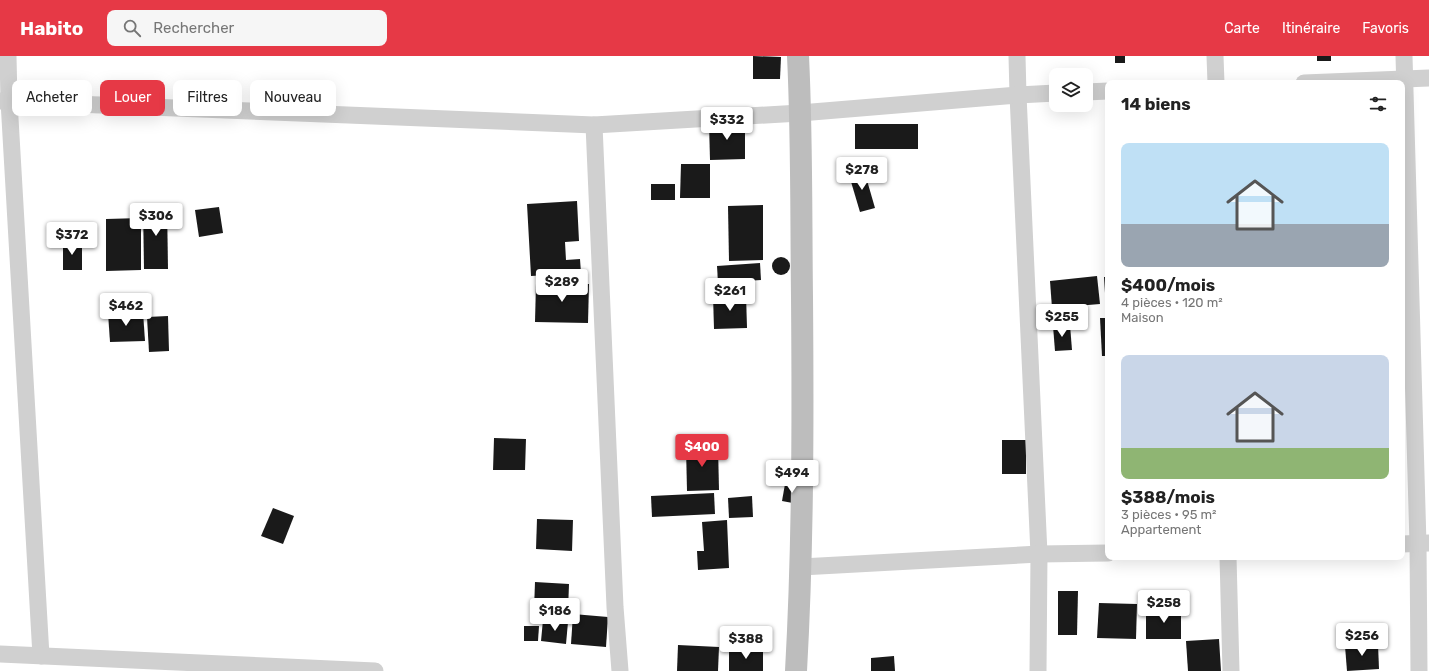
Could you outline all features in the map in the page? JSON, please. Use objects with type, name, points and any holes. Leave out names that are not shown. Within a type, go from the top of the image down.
[{"type":"main road","points":[[796,671],[800,606],[804,431],[798,56]]},
{"type":"street","points":[[8,56],[4,101],[41,656]]},
{"type":"street","points":[[1017,56],[1040,554],[1038,671]]},
{"type":"street","points":[[1215,56],[1216,80]]},
{"type":"street","points":[[1404,56],[1404,79]]},
{"type":"street","points":[[1379,80],[1429,78]]},
{"type":"street","points":[[1093,92],[1105,91]]},
{"type":"street","points":[[4,101],[594,125],[800,113],[1049,93]]},
{"type":"street","points":[[1405,118],[1419,671]]},
{"type":"street","points":[[594,125],[615,599],[620,671]]},
{"type":"street","points":[[801,567],[1040,554],[1105,553]]},
{"type":"street","points":[[1228,560],[1231,671]]},
{"type":"street","points":[[0,654],[375,671]]},
{"type":"building","points":[[753,56],[781,57],[780,79],[753,79]]},
{"type":"building","points":[[1115,56],[1125,56],[1125,63],[1115,63]]},
{"type":"building","points":[[1317,56],[1331,56],[1331,61],[1317,61]]},
{"type":"building","points":[[745,122],[745,159],[710,160],[709,123]]},
{"type":"building","points":[[855,124],[918,124],[918,149],[855,149]]},
{"type":"building","points":[[681,164],[710,164],[710,198],[680,198]]},
{"type":"building","points":[[864,170],[875,208],[860,212],[849,175]]},
{"type":"building","points":[[651,184],[675,184],[675,200],[651,200]]},
{"type":"building","points":[[577,201],[579,241],[565,242],[566,260],[580,259],[581,273],[531,276],[527,204]]},
{"type":"building","points":[[167,205],[168,269],[144,269],[143,206]]},
{"type":"building","points":[[763,205],[763,260],[729,261],[728,206]]},
{"type":"building","points":[[219,207],[223,233],[199,237],[195,210]]},
{"type":"building","points":[[141,218],[141,270],[106,271],[106,219]]},
{"type":"building","points":[[63,243],[82,243],[82,270],[63,270]]},
{"type":"building","points":[[781,257],[787,260],[790,266],[787,272],[781,275],[775,272],[772,266],[775,260]]},
{"type":"building","points":[[760,263],[761,280],[718,283],[717,266]]},
{"type":"building","points":[[1097,276],[1100,304],[1052,308],[1050,281]]},
{"type":"building","points":[[536,283],[589,284],[588,323],[535,322]]},
{"type":"building","points":[[746,294],[747,328],[714,329],[713,295]]},
{"type":"building","points":[[143,312],[145,341],[110,342],[108,313]]},
{"type":"building","points":[[168,316],[169,351],[149,352],[147,317]]},
{"type":"building","points":[[1100,318],[1105,318],[1105,356],[1102,356]]},
{"type":"building","points":[[1070,325],[1072,350],[1055,351],[1053,326]]},
{"type":"building","points":[[494,438],[526,439],[525,470],[493,470]]},
{"type":"building","points":[[1002,440],[1026,440],[1026,474],[1002,474]]},
{"type":"building","points":[[718,446],[719,490],[687,491],[686,447]]},
{"type":"building","points":[[785,484],[801,487],[798,504],[782,501]]},
{"type":"building","points":[[714,493],[715,514],[652,517],[651,496]]},
{"type":"building","points":[[752,496],[753,517],[729,518],[728,498]]},
{"type":"building","points":[[273,508],[294,516],[283,544],[261,536]]},
{"type":"building","points":[[537,519],[573,520],[572,551],[536,549]]},
{"type":"building","points":[[727,520],[729,568],[698,570],[697,551],[704,551],[702,522]]},
{"type":"building","points":[[535,582],[569,584],[568,611],[534,610]]},
{"type":"building","points":[[1058,591],[1078,591],[1077,635],[1058,635]]},
{"type":"building","points":[[1099,603],[1137,604],[1136,639],[1097,638]]},
{"type":"building","points":[[1146,608],[1181,608],[1181,639],[1146,639]]},
{"type":"building","points":[[573,614],[608,617],[606,647],[571,644]]},
{"type":"building","points":[[543,620],[568,622],[566,644],[541,641]]},
{"type":"building","points":[[524,626],[539,626],[538,641],[524,641]]},
{"type":"building","points":[[1219,639],[1221,671],[1188,671],[1186,641]]},
{"type":"building","points":[[1378,644],[1379,669],[1347,671],[1345,646]]},
{"type":"building","points":[[678,645],[719,647],[718,671],[677,671]]},
{"type":"building","points":[[729,649],[763,650],[763,671],[729,671]]},
{"type":"building","points":[[894,656],[895,671],[871,671],[871,658]]}]
